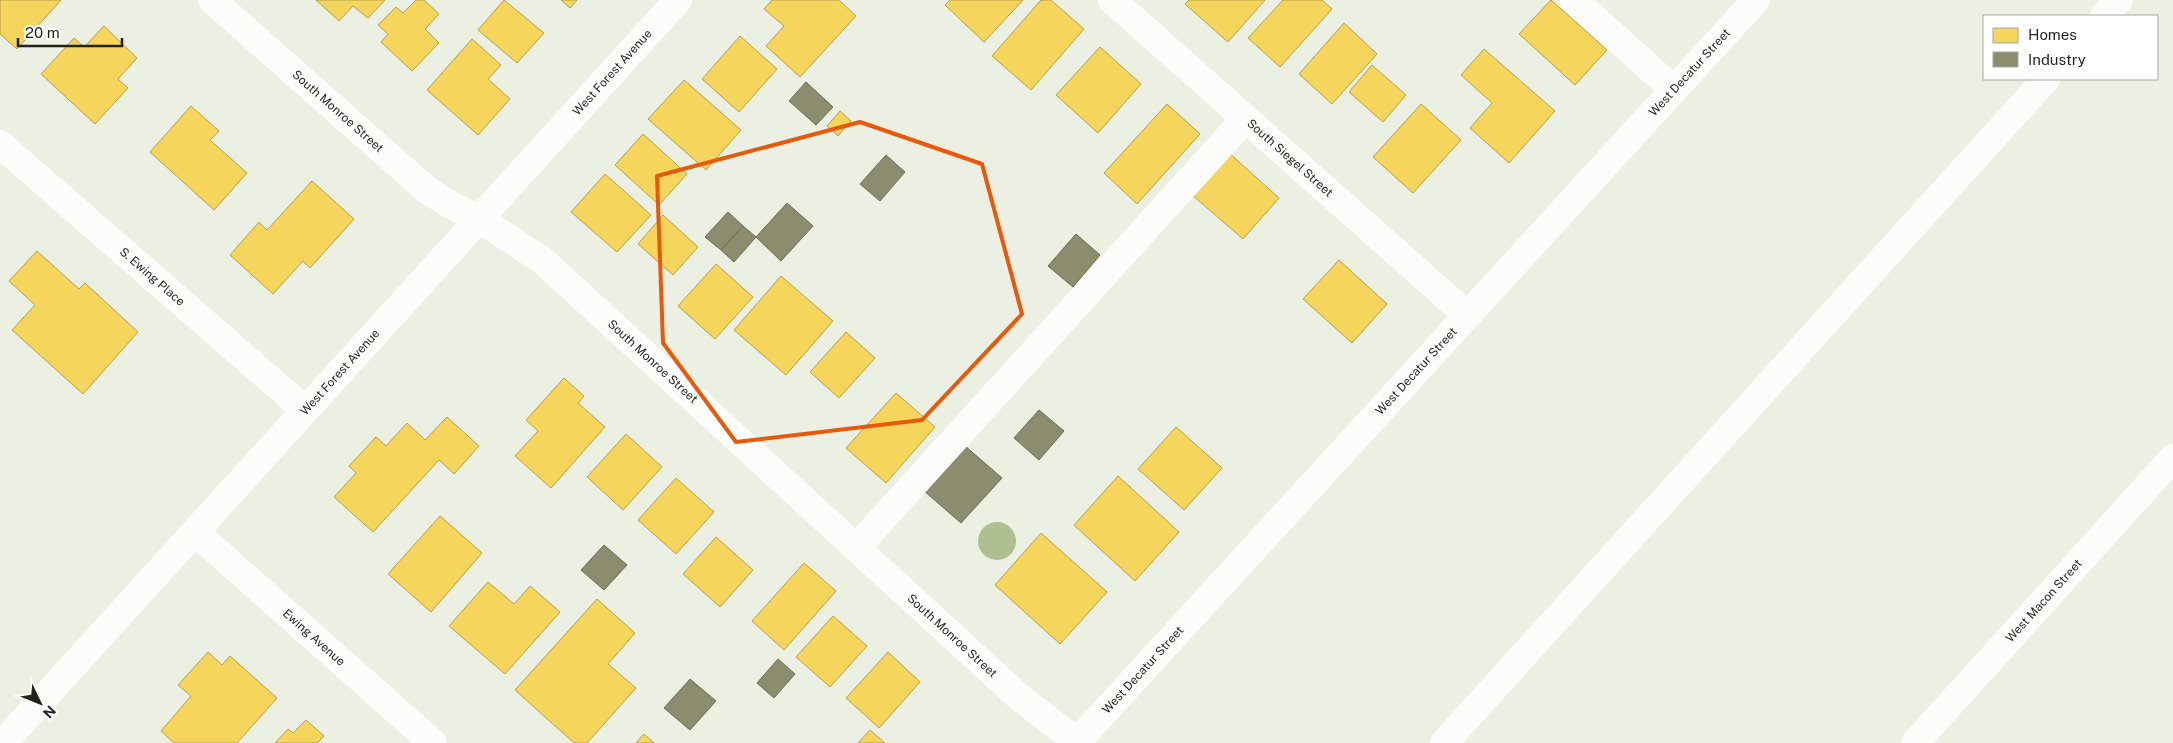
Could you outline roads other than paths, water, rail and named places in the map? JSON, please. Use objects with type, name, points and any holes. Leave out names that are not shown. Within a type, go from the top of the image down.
[{"type":"street","name":"South Monroe Street","points":[[212,0],[428,190],[451,205],[478,218],[542,260],[1019,697],[1077,742]]},
{"type":"street","name":"West Forest Avenue","points":[[2,743],[678,0]]},
{"type":"street","name":"South Siegel Street","points":[[1112,0],[1467,316]]},
{"type":"street","points":[[1574,0],[1674,90]]},
{"type":"street","name":"West Decatur Street","points":[[1077,742],[1756,0]]},
{"type":"street","points":[[2105,15],[2119,0]]},
{"type":"street","points":[[1444,743],[2045,80]]},
{"type":"street","points":[[856,548],[1245,118]]},
{"type":"street","name":"S. Ewing Place","points":[[0,144],[304,410]]},
{"type":"street","name":"West Macon Street","points":[[1915,743],[2173,458]]},
{"type":"street","name":"Ewing Avenue","points":[[194,532],[433,743]]}]
